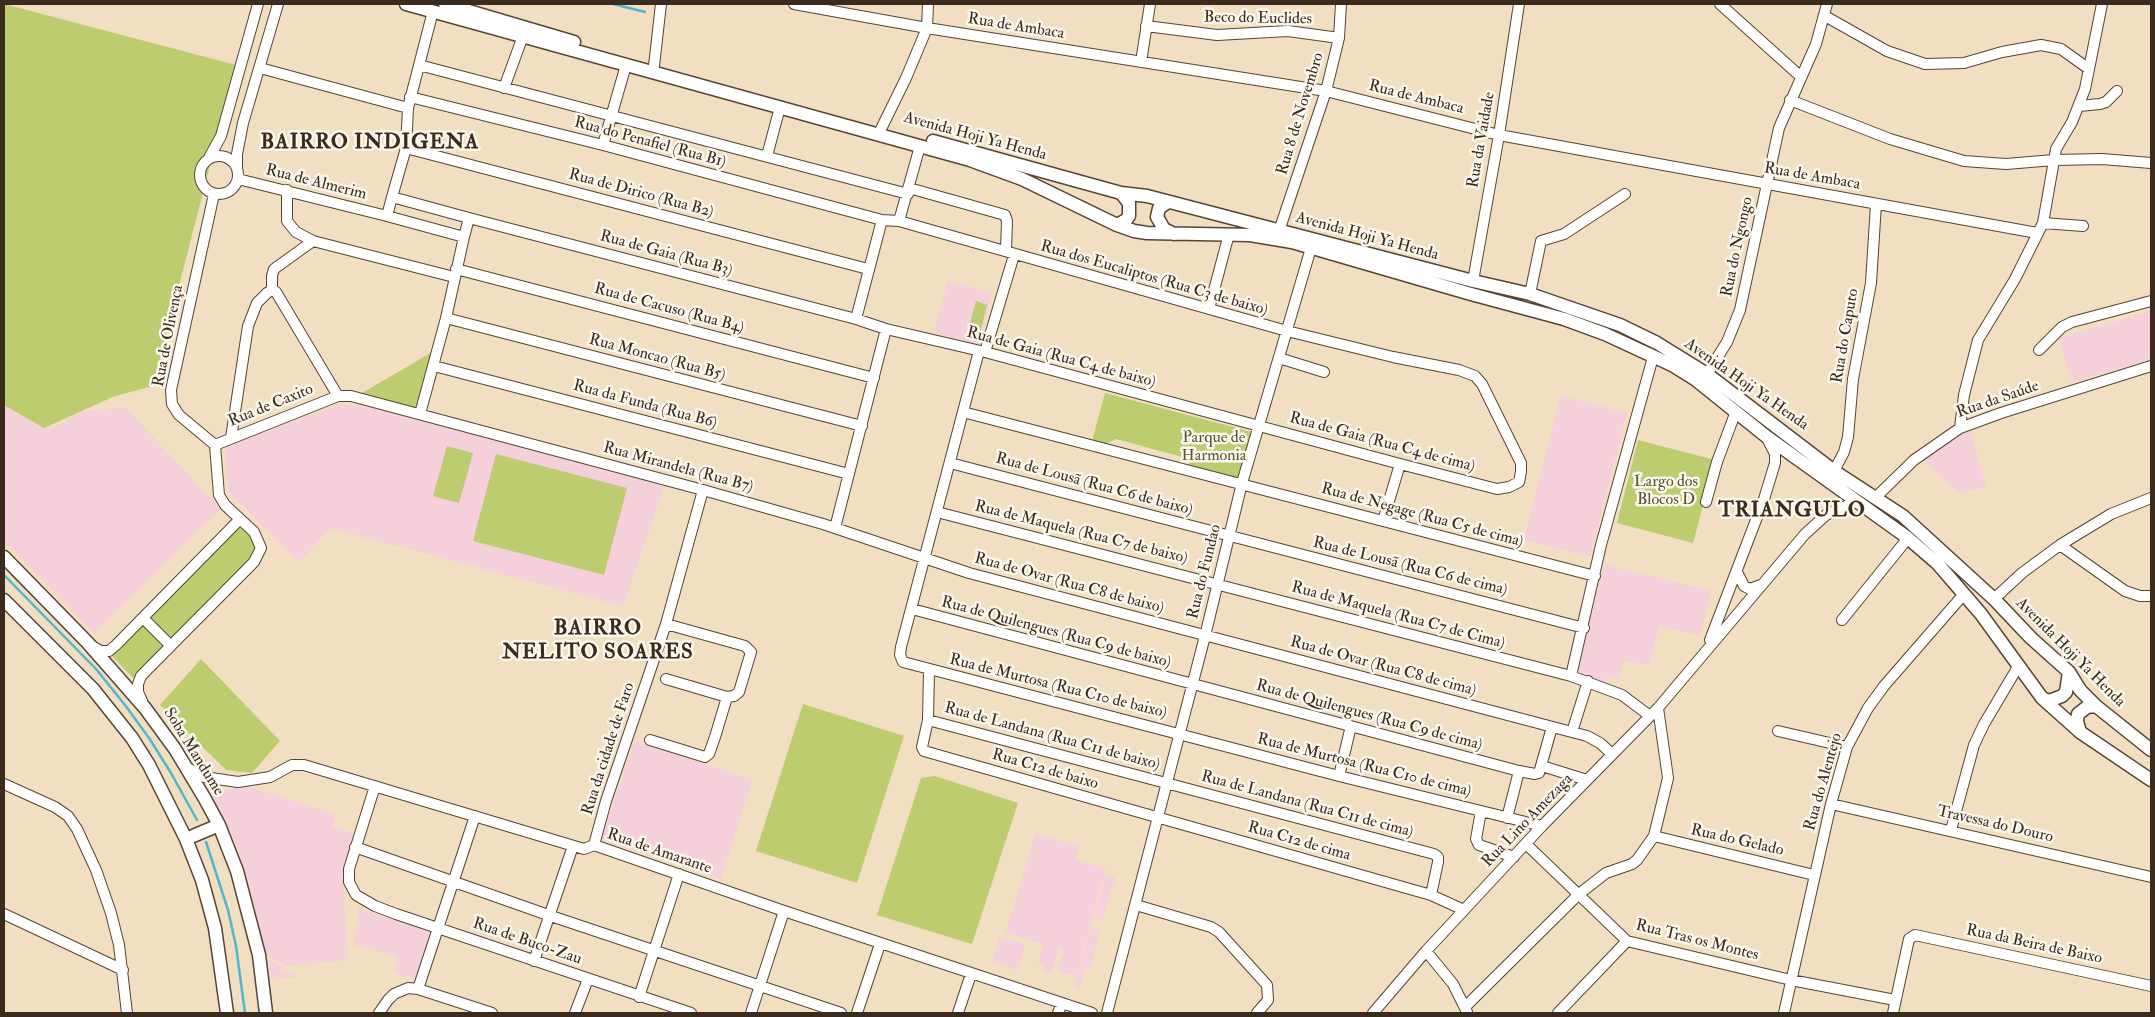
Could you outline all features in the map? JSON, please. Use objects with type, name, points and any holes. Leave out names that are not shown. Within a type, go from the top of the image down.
[{"type":"main road","name":"Avenida Hoji Ya Henda","points":[[406,4],[970,160],[1022,179],[1117,225],[1147,233],[1229,234],[1292,242],[1564,319],[1605,334],[1672,365],[1696,380],[1767,437],[1908,538],[1938,564],[1964,594]]},
{"type":"main road","name":"Avenida Hoji Ya Henda","points":[[445,4],[654,66],[881,129],[950,145],[1121,193],[1147,196],[1473,281],[1530,294],[1620,325],[1658,343],[1707,374],[1793,437],[1834,471],[1903,516],[1994,599],[2031,638],[2069,672],[2080,690],[2096,706],[2151,750]]},
{"type":"main road","points":[[1117,225],[1129,216],[1129,203],[1121,193]]},
{"type":"main road","points":[[1168,202],[1159,208],[1156,217],[1164,228],[1174,234]]},
{"type":"main road","name":"Soba Mandume","points":[[4,557],[87,642],[145,708],[186,767],[214,827],[230,853],[259,955],[266,1013]]},
{"type":"main road","points":[[1964,594],[1999,637],[2042,698],[2080,732],[2151,780]]},
{"type":"main road","points":[[4,600],[93,689],[123,726],[149,765],[190,837],[215,928],[227,1012]]},
{"type":"main road","points":[[2042,698],[2049,701],[2062,696],[2066,692],[2069,672]]},
{"type":"main road","points":[[2080,732],[2077,721],[2078,714],[2087,707],[2096,706]]},
{"type":"main road","points":[[190,837],[214,827]]},
{"type":"street","points":[[258,4],[221,136],[209,158],[202,166],[200,181],[206,190],[214,194],[227,193],[238,179],[239,139],[278,4]]},
{"type":"street","points":[[654,66],[662,4]]},
{"type":"street","name":"Rua de Ambaca","points":[[794,4],[927,28],[1326,91],[1499,135],[2032,232]]},
{"type":"street","points":[[881,129],[927,28],[928,4]]},
{"type":"street","points":[[1141,62],[1150,4]]},
{"type":"street","name":"Rua 8 de Novembro","points":[[1279,231],[1326,91],[1339,38],[1341,4]]},
{"type":"street","name":"Rua da Vaidade","points":[[1473,281],[1499,135],[1519,4]]},
{"type":"street","points":[[1720,4],[1800,76]]},
{"type":"street","name":"Rua do Ngongo","points":[[1707,374],[1727,342],[1740,310],[1779,128],[1800,76],[1816,44],[1827,4]]},
{"type":"street","points":[[1960,428],[1964,394],[1978,340],[2015,279],[2032,232],[2042,223],[2056,149],[2079,106],[2089,69],[2102,4]]},
{"type":"street","points":[[387,216],[406,148],[410,97],[433,11]]},
{"type":"street","points":[[1825,16],[1887,51],[1925,64],[1964,63],[2002,52],[2042,45],[2061,49],[2089,69]]},
{"type":"street","name":"Beco do Euclides","points":[[1146,26],[1217,35],[1288,31],[1339,38]]},
{"type":"street","points":[[504,88],[523,36]]},
{"type":"street","points":[[419,65],[767,156],[1005,215],[1010,253],[963,412],[912,609]]},
{"type":"street","points":[[603,145],[626,65]]},
{"type":"street","points":[[260,68],[408,108]]},
{"type":"street","points":[[2079,106],[2106,102],[2117,92]]},
{"type":"street","name":"Rua do Penafiel (Rua B1)","points":[[410,97],[603,145],[882,220],[899,221]]},
{"type":"street","points":[[1790,100],[1882,136],[1964,161],[2006,164],[2102,159],[2151,163]]},
{"type":"street","points":[[767,156],[780,107]]},
{"type":"street","points":[[899,221],[920,146]]},
{"type":"street","name":"Rua de Dirico (Rua B2)","points":[[406,148],[868,269]]},
{"type":"street","points":[[209,158],[226,157],[237,168]]},
{"type":"street","name":"Rua de Almerim","points":[[238,179],[464,236]]},
{"type":"street","name":"Rua de Cacuso (Rua B4)","points":[[287,190],[286,221],[296,232],[313,241],[455,273],[874,378]]},
{"type":"street","name":"Rua de Olivença","points":[[214,194],[171,390],[172,404],[179,415],[215,444]]},
{"type":"street","points":[[1530,294],[1541,241],[1564,234],[1625,194]]},
{"type":"street","name":"Rua de Gaia (Rua B3)","points":[[392,197],[856,319]]},
{"type":"street","name":"Rua do Caputo","points":[[1834,471],[1844,452],[1848,437],[1851,393],[1871,283],[1876,204]]},
{"type":"street","points":[[420,414],[446,318],[469,218]]},
{"type":"street","points":[[856,319],[882,220]]},
{"type":"street","name":"Rua dos Eucaliptos (Rua C3 de baixo)","points":[[899,221],[1287,332],[1393,357],[1459,370],[1475,376],[1482,384],[1521,463],[1518,482],[1509,487],[1497,488]]},
{"type":"street","points":[[2042,223],[2083,226]]},
{"type":"street","points":[[1209,309],[1229,234]]},
{"type":"street","points":[[272,290],[272,273],[313,241]]},
{"type":"street","name":"Rua do Fundao","points":[[1107,1013],[1206,636],[1242,483],[1311,248]]},
{"type":"street","points":[[272,290],[276,292],[338,396]]},
{"type":"street","points":[[232,438],[248,326],[257,303],[267,292],[272,290]]},
{"type":"street","points":[[2039,350],[2062,327],[2072,322],[2151,301]]},
{"type":"street","name":"Rua Moncao (Rua B5)","points":[[446,318],[862,426]]},
{"type":"street","name":"Rua de Gaia (Rua C4 de baixo)","points":[[856,319],[886,329],[982,352],[1258,426]]},
{"type":"street","points":[[835,528],[886,329]]},
{"type":"street","points":[[1571,676],[1584,628],[1601,545],[1653,357]]},
{"type":"street","points":[[1278,358],[1324,372]]},
{"type":"street","name":"Rua da Funda (Rua B6)","points":[[434,366],[848,474]]},
{"type":"street","name":"Rua da Saúde","points":[[1875,498],[1914,460],[1960,428],[2001,413],[2151,366]]},
{"type":"street","name":"Rua de Caxito","points":[[215,444],[338,396]]},
{"type":"street","name":"Rua Mirandela (Rua B7)","points":[[338,396],[351,396],[703,490],[835,528],[926,559]]},
{"type":"street","name":"Rua de Negage (Rua C5 de cima)","points":[[963,412],[1595,576]]},
{"type":"street","points":[[1706,502],[1717,462],[1736,412]]},
{"type":"street","name":"Rua de Gaia (Rua C4 de cima)","points":[[1258,426],[1497,488]]},
{"type":"street","name":"Rua Lino Amezaga","points":[[1706,650],[1737,572],[1775,464],[1775,454],[1767,437]]},
{"type":"street","points":[[145,708],[138,692],[138,684],[142,676],[259,555],[261,548],[254,532],[240,520],[219,495],[215,444]]},
{"type":"street","name":"Rua de Lousã (Rua C6 de baixo)","points":[[950,463],[1230,536]]},
{"type":"street","points":[[1383,521],[1400,464]]},
{"type":"street","name":"Rua da cidade de Faro","points":[[594,845],[606,801],[666,624],[703,490]]},
{"type":"street","points":[[1994,599],[2022,573],[2060,545],[2111,514],[2151,498]]},
{"type":"street","name":"Rua Lino Amezaga","points":[[1373,1013],[1426,951],[1542,826],[1658,708],[1814,525],[1826,516],[1857,501]]},
{"type":"street","name":"Rua de Maquela (Rua C7 de baixo)","points":[[937,512],[1218,584]]},
{"type":"street","points":[[87,642],[101,651],[109,650],[240,520]]},
{"type":"street","name":"Rua de Lousã (Rua C6 de cima)","points":[[1230,536],[1584,628]]},
{"type":"street","points":[[1842,620],[1908,538]]},
{"type":"street","points":[[2060,545],[2125,590],[2140,596],[2151,596]]},
{"type":"street","name":"Rua de Ovar (Rua C8 de baixo)","points":[[926,559],[969,574],[1206,636]]},
{"type":"street","points":[[1737,572],[1744,586],[1755,588],[1762,584]]},
{"type":"street","name":"Rua de Maquela (Rua C7 de Cima)","points":[[1218,584],[1571,676],[1622,695],[1650,716]]},
{"type":"street","name":"Rua do Alentejo","points":[[1784,1013],[1814,875],[1847,747],[1868,708],[1884,686],[1964,594]]},
{"type":"street","name":"Rua de Murtosa (Rua C10 de baixo)","points":[[912,609],[901,647],[900,659],[903,662],[1179,734]]},
{"type":"street","name":"Rua de Quilengues (Rua C9 de baixo)","points":[[912,609],[1192,685]]},
{"type":"street","points":[[143,618],[171,646]]},
{"type":"street","points":[[666,624],[749,648],[751,652],[739,692],[734,696],[727,697],[666,679]]},
{"type":"street","name":"Rua de Ovar (Rua C8 de cima)","points":[[1206,636],[1551,731],[1572,732],[1587,736],[1600,743],[1612,754]]},
{"type":"street","points":[[1951,830],[1974,745],[2019,666]]},
{"type":"street","points":[[928,720],[929,669]]},
{"type":"street","points":[[1572,732],[1588,682]]},
{"type":"street","name":"Rua de Quilengues (Rua C9 de cima)","points":[[1192,685],[1519,771],[1535,774],[1540,769],[1587,780]]},
{"type":"street","points":[[650,740],[705,757],[709,754],[727,697]]},
{"type":"street","points":[[1426,951],[1453,984],[1466,1010],[1579,894],[1606,873],[1632,864],[1637,860],[1654,836],[1668,778],[1658,708]]},
{"type":"street","name":"Rua C12 de baixo","points":[[928,720],[923,750],[1159,818]]},
{"type":"street","name":"Rua de Landana (Rua C11 de baixo)","points":[[928,720],[1168,784]]},
{"type":"street","points":[[1339,776],[1351,726]]},
{"type":"street","points":[[1540,769],[1551,731]]},
{"type":"street","points":[[1778,731],[1847,747]]},
{"type":"street","name":"Rua de Murtosa (Rua C10 de cima)","points":[[1179,734],[1542,826]]},
{"type":"street","name":"Rua de Amarante","points":[[186,767],[204,777],[238,782],[270,777],[292,765],[304,765],[573,846],[584,849],[594,845],[971,974],[1060,1008],[1092,1013]]},
{"type":"street","points":[[1507,818],[1519,771]]},
{"type":"street","points":[[4,784],[55,807],[68,816],[77,829],[96,870],[111,913],[123,970],[127,1013]]},
{"type":"street","name":"Rua de Landana (Rua C11 de cima)","points":[[1168,784],[1434,854],[1438,857],[1431,895]]},
{"type":"street","points":[[375,786],[355,847],[551,916],[841,1013]]},
{"type":"street","name":"Travessa do Douro","points":[[1831,804],[2151,877]]},
{"type":"street","points":[[1481,811],[1476,839],[1479,845],[1514,857]]},
{"type":"street","points":[[418,989],[475,816]]},
{"type":"street","name":"Rua C12 de cima","points":[[1159,818],[1431,895],[1464,910]]},
{"type":"street","name":"Rua do Gelado","points":[[1654,836],[1814,875]]},
{"type":"street","name":"Rua Tras os Montes","points":[[1526,844],[1628,941],[1791,980],[1895,1000]]},
{"type":"street","points":[[534,961],[551,916],[573,846]]},
{"type":"street","name":"Rua de Buco-Zau","points":[[355,847],[349,869],[348,882],[356,895],[375,906],[639,997],[691,1013]]},
{"type":"street","points":[[639,997],[679,874]]},
{"type":"street","points":[[1136,905],[1211,927],[1218,932],[1267,985],[1268,1000],[1257,1013]]},
{"type":"street","points":[[750,1013],[784,911]]},
{"type":"street","points":[[4,914],[123,970]]},
{"type":"street","name":"Rua da Beira de Baixo","points":[[1895,1000],[1910,936],[1920,935],[2151,986]]},
{"type":"street","points":[[1558,1013],[1628,941]]},
{"type":"street","points":[[857,1013],[880,944]]},
{"type":"street","points":[[958,1013],[971,974]]},
{"type":"street","points":[[575,1013],[588,979]]},
{"type":"street","points":[[379,1013],[394,994],[408,988],[418,989],[492,1013]]},
{"type":"street","points":[[1893,1013],[1895,1000]]},
{"type":"shaded area","points":[[948,281],[992,293],[979,344],[934,333]]},
{"type":"shaded area","points":[[2151,311],[2151,359],[2072,382],[2059,338]]},
{"type":"shaded area","points":[[1561,396],[1627,413],[1590,557],[1524,540]]},
{"type":"shaded area","points":[[341,404],[372,408],[664,486],[623,606],[330,528],[299,562],[228,491],[225,447]]},
{"type":"shaded area","points":[[4,405],[50,430],[85,410],[126,408],[221,509],[94,633],[4,541]]},
{"type":"shaded area","points":[[1970,429],[1986,487],[1960,493],[1921,458]]},
{"type":"shaded area","points":[[1604,565],[1711,591],[1700,636],[1659,626],[1649,665],[1624,661],[1618,679],[1607,676],[1605,684],[1593,681],[1595,678],[1579,674],[1581,670],[1577,668]]},
{"type":"shaded area","points":[[635,741],[752,780],[721,879],[601,839]]},
{"type":"shaded area","points":[[247,786],[336,815],[332,826],[354,834],[343,882],[348,960],[286,966],[264,954],[249,880],[233,835],[209,793]]},
{"type":"shaded area","points":[[1035,834],[1079,846],[1076,860],[1106,869],[1076,976],[1058,971],[1064,949],[1059,948],[1052,973],[1042,970],[1044,965],[1038,963],[1044,944],[1006,933]]},
{"type":"shaded area","points":[[1106,875],[1115,877],[1102,920],[1094,918]]},
{"type":"shaded area","points":[[358,908],[430,931],[416,980],[395,972],[398,956],[354,945]]},
{"type":"shaded area","points":[[1091,927],[1100,929],[1090,968],[1085,967],[1079,989],[1074,988]]},
{"type":"shaded area","points":[[1000,937],[1025,945],[1017,970],[992,962]]},
{"type":"shaded area","points":[[266,959],[283,966],[280,973],[295,972],[296,977],[272,979]]},
{"type":"green space","points":[[4,4],[236,65],[153,386],[115,396],[44,428],[4,405]]},
{"type":"green space","points":[[976,301],[987,305],[980,333],[968,330]]},
{"type":"green space","points":[[434,351],[416,409],[362,393]]},
{"type":"green space","name":"Parque de Harmonia","points":[[1105,393],[1252,432],[1239,480],[1188,467],[1190,459],[1116,439],[1105,444],[1092,441]]},
{"type":"green space","name":"Largo dos Blocos D","points":[[1638,440],[1715,460],[1693,543],[1617,523]]},
{"type":"green space","points":[[447,446],[473,453],[459,503],[433,496]]},
{"type":"green space","points":[[496,454],[627,488],[604,575],[473,541]]},
{"type":"green space","points":[[239,526],[248,534],[253,542],[255,551],[252,560],[172,641],[149,619]]},
{"type":"green space","points":[[143,624],[166,647],[134,679],[112,656]]},
{"type":"green space","points":[[201,659],[280,741],[252,773],[226,770],[160,705]]},
{"type":"green space","points":[[803,704],[904,736],[857,883],[756,851]]},
{"type":"green space","points":[[935,776],[1018,803],[972,944],[877,915],[921,778]]},
{"type":"waterway","points":[[613,4],[645,12]]},
{"type":"waterway","points":[[4,575],[96,669],[125,705],[171,773],[197,820]]},
{"type":"waterway","points":[[206,842],[228,910],[236,946],[245,1013]]},
{"type":"district","name":"BAIRRO INDIGENA","points":[[370,143]]},
{"type":"district","name":"TRIANGULO","points":[[1792,511]]},
{"type":"district","name":"BAIRRO NELITO SOARES","points":[[598,641]]}]
